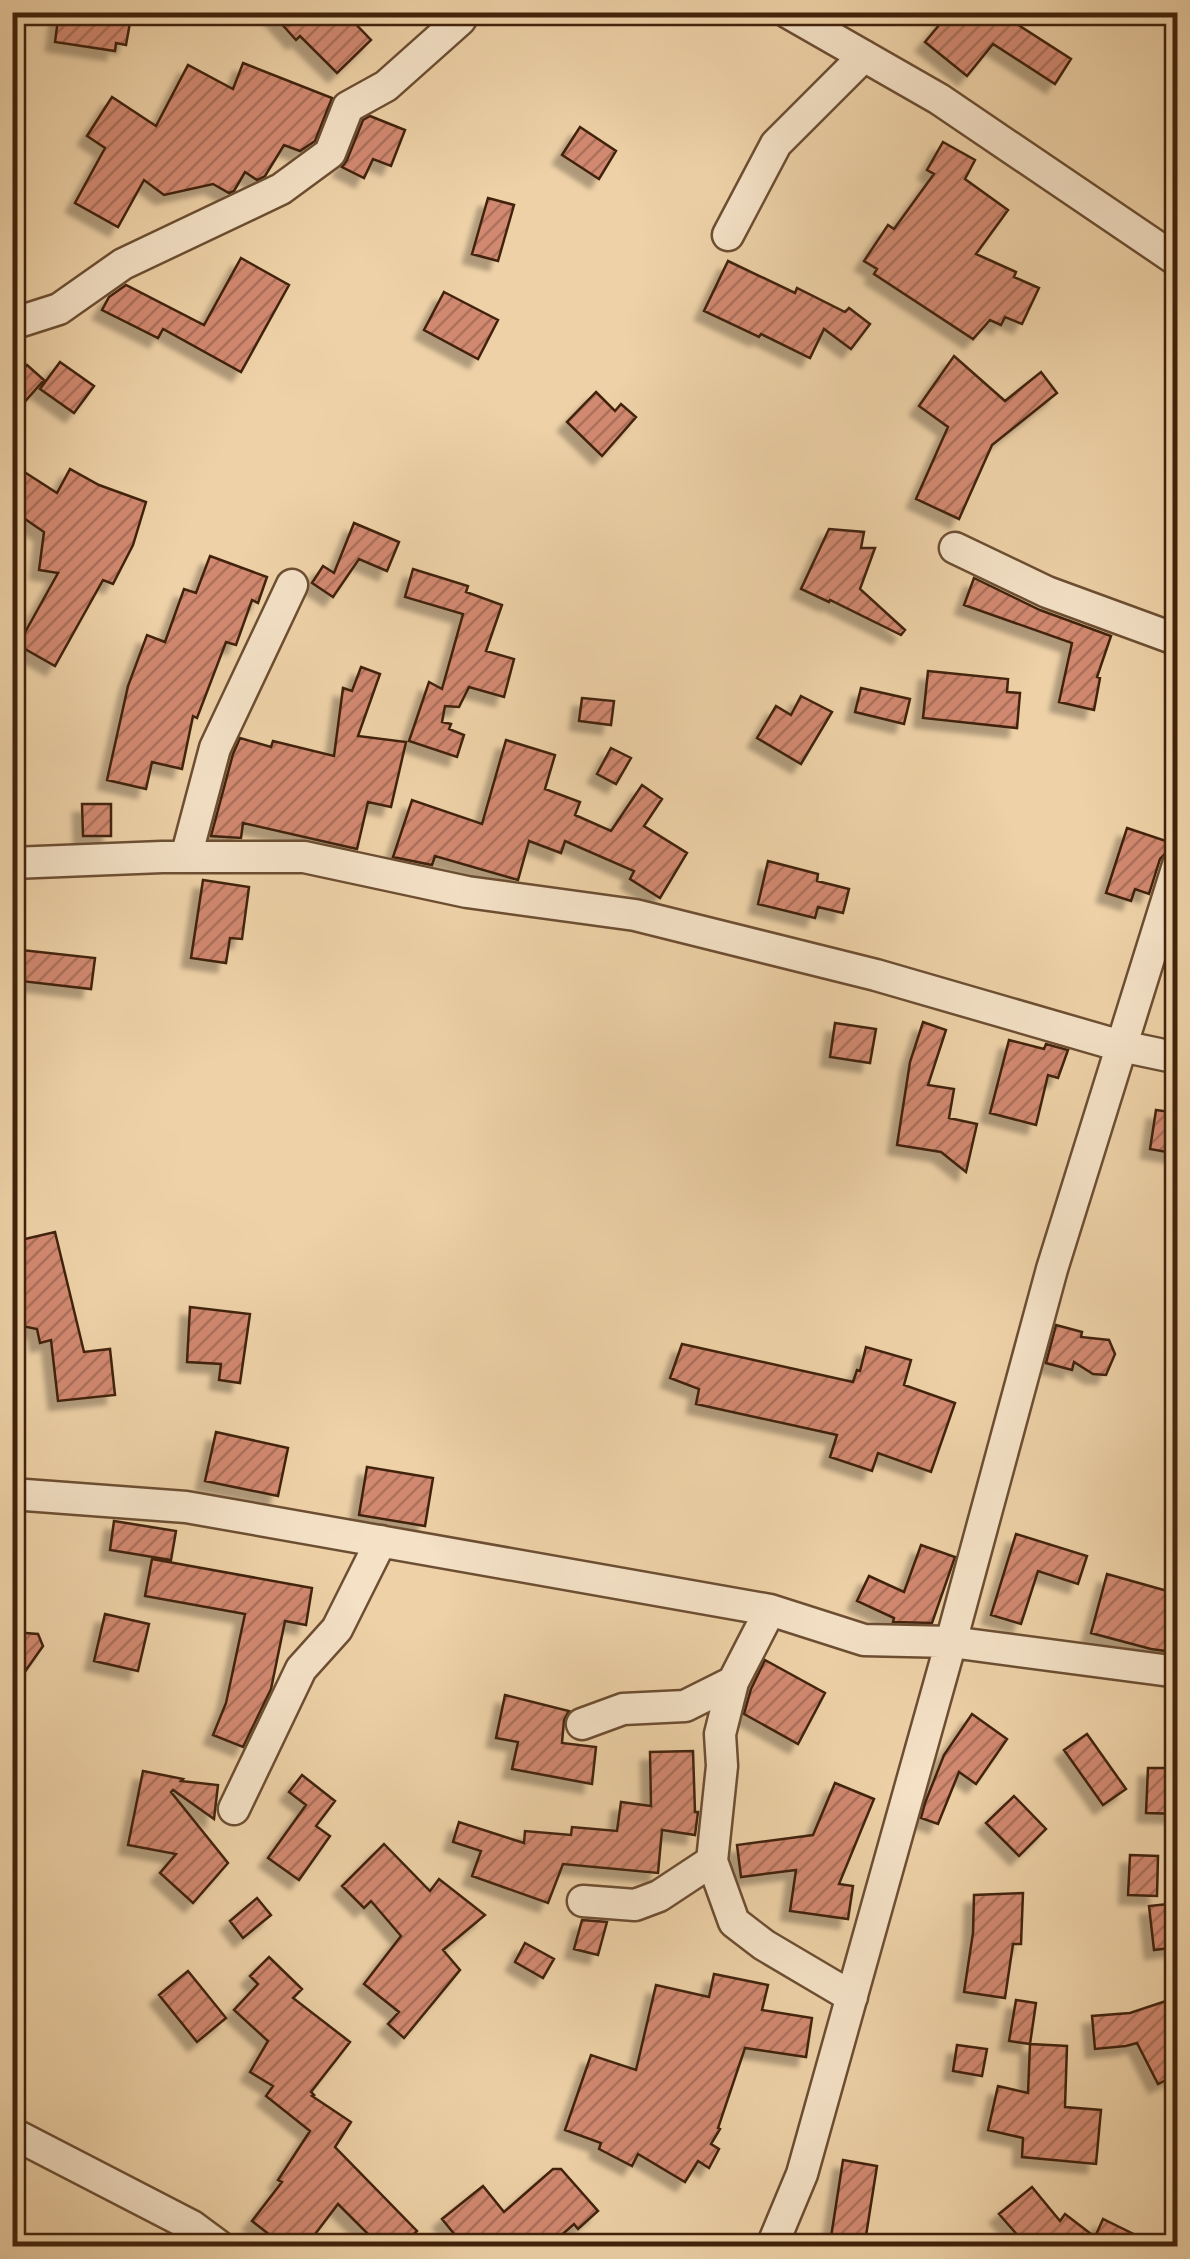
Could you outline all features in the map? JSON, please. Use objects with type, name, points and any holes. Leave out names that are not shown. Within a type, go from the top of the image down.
[{"type":"street","points":[[12,324],[59,309],[124,264],[281,189],[330,153],[348,107],[386,86],[465,12]]},
{"type":"street","points":[[787,12],[939,99],[1178,260]]},
{"type":"street","points":[[728,235],[776,144],[864,56]]},
{"type":"street","points":[[955,548],[1047,592],[1178,640]]},
{"type":"street","points":[[186,857],[215,748],[292,585]]},
{"type":"street","points":[[12,864],[304,857],[468,892],[634,915],[876,974],[1121,1046],[1178,1058]]},
{"type":"street","points":[[772,2246],[802,2174],[1052,1269],[1178,865]]},
{"type":"street","points":[[12,1494],[186,1507],[770,1610],[864,1640],[951,1642],[1176,1669]]},
{"type":"street","points":[[234,1809],[301,1669],[337,1629],[381,1541]]},
{"type":"street","points":[[770,1610],[733,1682],[720,1734],[722,1766],[712,1861],[734,1922],[764,1946],[852,1998]]},
{"type":"street","points":[[582,1724],[623,1709],[685,1706],[733,1682]]},
{"type":"street","points":[[685,1706],[720,1734]]},
{"type":"street","points":[[583,1901],[636,1905],[659,1896],[712,1861]]},
{"type":"street","points":[[12,2133],[192,2226],[220,2246]]},
{"type":"building","points":[[59,12],[131,17],[126,45],[116,43],[115,51],[55,42]]},
{"type":"building","points":[[271,12],[344,12],[371,40],[337,73],[300,36],[296,40]]},
{"type":"building","points":[[950,12],[1019,12],[1012,21],[1071,59],[1055,84],[993,44],[967,76],[925,42]]},
{"type":"building","points":[[243,63],[332,98],[315,141],[300,151],[284,145],[265,176],[257,180],[245,172],[229,193],[213,184],[164,195],[144,180],[118,227],[75,203],[105,148],[87,136],[112,97],[156,126],[188,65],[233,89]]},
{"type":"building","points":[[370,116],[405,130],[391,166],[373,159],[364,178],[342,167],[363,120]]},
{"type":"building","points":[[580,127],[616,151],[599,179],[562,155]]},
{"type":"building","points":[[943,142],[975,160],[965,179],[1008,210],[976,254],[1016,272],[1014,277],[1039,288],[1022,324],[1005,317],[1001,325],[990,320],[973,339],[874,274],[877,269],[864,261],[888,225],[894,229],[934,174],[927,170]]},
{"type":"building","points":[[488,198],[514,205],[498,261],[472,254]]},
{"type":"building","points":[[241,258],[289,285],[241,372],[163,329],[158,338],[102,310],[109,297],[126,285],[204,325]]},
{"type":"building","points":[[728,261],[795,293],[797,288],[845,312],[849,308],[870,324],[851,349],[824,329],[810,358],[761,334],[759,337],[704,311]]},
{"type":"building","points":[[444,292],[498,320],[478,359],[424,330]]},
{"type":"building","points":[[954,356],[1005,401],[1041,372],[1057,393],[992,445],[959,519],[916,499],[948,427],[919,406]]},
{"type":"building","points":[[60,362],[94,386],[74,413],[40,389]]},
{"type":"building","points":[[27,365],[44,380],[12,416],[12,382]]},
{"type":"building","points":[[596,392],[615,411],[621,404],[636,417],[602,456],[567,422]]},
{"type":"building","points":[[12,464],[57,493],[70,469],[99,485],[146,502],[133,545],[113,584],[103,580],[55,666],[18,645],[58,573],[39,570],[44,532],[12,510]]},
{"type":"building","points":[[354,523],[399,542],[387,571],[359,559],[333,597],[312,583],[323,566],[334,573]]},
{"type":"building","points":[[829,529],[864,532],[861,548],[875,548],[860,589],[905,630],[901,635],[801,589]]},
{"type":"building","points":[[210,556],[267,577],[258,603],[252,600],[236,645],[226,642],[197,718],[193,716],[182,769],[152,762],[146,789],[107,780],[128,686],[147,635],[165,642],[184,589],[196,593]]},
{"type":"building","points":[[413,569],[468,586],[466,592],[502,605],[486,651],[514,659],[504,697],[469,687],[459,707],[445,706],[442,722],[464,735],[457,757],[409,741],[429,682],[442,689],[463,614],[405,597]]},
{"type":"building","points":[[974,578],[1040,610],[1111,636],[1097,677],[1100,678],[1094,710],[1059,702],[1072,643],[964,605]]},
{"type":"building","points":[[361,667],[380,674],[358,736],[406,742],[391,807],[368,802],[357,849],[243,823],[241,838],[211,836],[240,738],[271,747],[273,741],[334,756],[343,688],[352,691]]},
{"type":"building","points":[[928,671],[1008,679],[1007,692],[1020,693],[1017,728],[923,718]]},
{"type":"building","points":[[861,688],[910,699],[904,724],[855,712]]},
{"type":"building","points":[[801,696],[832,712],[801,764],[757,738],[776,706],[791,715]]},
{"type":"building","points":[[582,698],[614,701],[611,725],[579,721]]},
{"type":"building","points":[[506,740],[555,755],[545,789],[580,802],[575,815],[611,831],[642,785],[662,799],[644,826],[687,853],[660,898],[630,879],[634,871],[565,841],[561,853],[529,841],[518,880],[435,856],[432,865],[393,857],[412,800],[482,824]]},
{"type":"building","points":[[611,748],[631,758],[616,784],[597,774]]},
{"type":"building","points":[[82,804],[111,804],[111,836],[83,836]]},
{"type":"building","points":[[1127,828],[1175,844],[1160,859],[1149,894],[1135,889],[1131,901],[1106,893]]},
{"type":"building","points":[[768,861],[818,874],[817,881],[849,889],[843,913],[818,907],[815,918],[758,904]]},
{"type":"building","points":[[203,880],[249,887],[242,939],[230,938],[226,963],[191,958]]},
{"type":"building","points":[[12,949],[95,958],[91,989],[12,980]]},
{"type":"building","points":[[923,1022],[946,1030],[928,1085],[954,1089],[949,1118],[977,1124],[966,1172],[941,1152],[897,1145],[910,1062]]},
{"type":"building","points":[[835,1023],[876,1029],[870,1063],[830,1057]]},
{"type":"building","points":[[1009,1040],[1044,1049],[1046,1044],[1068,1050],[1058,1078],[1048,1075],[1036,1125],[990,1113]]},
{"type":"building","points":[[1156,1110],[1178,1113],[1178,1154],[1150,1149]]},
{"type":"building","points":[[55,1232],[84,1352],[110,1349],[115,1395],[58,1401],[51,1340],[40,1343],[37,1329],[12,1324],[12,1242]]},
{"type":"building","points":[[190,1307],[250,1314],[240,1383],[219,1380],[221,1364],[187,1362]]},
{"type":"building","points":[[1056,1325],[1082,1332],[1081,1337],[1109,1340],[1115,1354],[1106,1375],[1093,1374],[1074,1362],[1072,1370],[1046,1363]]},
{"type":"building","points":[[682,1344],[853,1382],[866,1347],[911,1360],[904,1385],[955,1403],[931,1472],[878,1453],[872,1471],[830,1457],[837,1435],[696,1404],[699,1389],[670,1378]]},
{"type":"building","points":[[216,1432],[288,1448],[278,1496],[205,1481]]},
{"type":"building","points":[[367,1467],[433,1478],[425,1526],[359,1515]]},
{"type":"building","points":[[114,1521],[176,1531],[171,1560],[110,1550]]},
{"type":"building","points":[[1016,1534],[1087,1556],[1078,1584],[1038,1571],[1021,1624],[991,1615]]},
{"type":"building","points":[[921,1545],[955,1557],[932,1623],[893,1622],[894,1618],[857,1601],[869,1576],[904,1592]]},
{"type":"building","points":[[152,1559],[312,1588],[306,1625],[285,1621],[271,1689],[243,1747],[213,1735],[226,1703],[245,1614],[145,1596]]},
{"type":"building","points":[[1107,1574],[1178,1594],[1178,1635],[1173,1652],[1091,1633]]},
{"type":"building","points":[[105,1614],[149,1624],[138,1671],[94,1661]]},
{"type":"building","points":[[12,1632],[38,1634],[43,1646],[12,1690]]},
{"type":"building","points":[[765,1660],[825,1693],[798,1744],[744,1714]]},
{"type":"building","points":[[505,1695],[569,1711],[562,1743],[596,1747],[592,1784],[512,1769],[518,1742],[496,1738]]},
{"type":"building","points":[[972,1714],[1007,1739],[976,1784],[959,1772],[938,1824],[921,1818],[944,1755]]},
{"type":"building","points":[[1087,1734],[1126,1789],[1103,1805],[1064,1750]]},
{"type":"building","points":[[693,1751],[698,1812],[695,1835],[662,1830],[658,1873],[563,1864],[548,1903],[472,1876],[481,1851],[453,1842],[459,1822],[524,1843],[525,1831],[571,1835],[572,1827],[617,1831],[621,1802],[651,1806],[650,1752]]},
{"type":"building","points":[[1148,1768],[1178,1768],[1178,1814],[1146,1813]]},
{"type":"building","points":[[143,1771],[218,1785],[214,1819],[171,1792],[228,1863],[193,1903],[160,1873],[176,1854],[128,1845]]},
{"type":"building","points":[[302,1775],[335,1801],[316,1826],[330,1836],[299,1880],[268,1858],[306,1805],[289,1792]]},
{"type":"building","points":[[835,1783],[874,1799],[839,1884],[853,1886],[848,1919],[790,1911],[796,1870],[741,1877],[737,1845],[813,1835]]},
{"type":"building","points":[[1014,1796],[1046,1829],[1019,1856],[986,1823]]},
{"type":"building","points":[[384,1844],[430,1891],[439,1879],[485,1915],[443,1950],[460,1970],[404,2038],[388,2024],[399,2012],[364,1984],[401,1936],[371,1901],[364,1908],[342,1886]]},
{"type":"building","points":[[1130,1855],[1158,1856],[1157,1896],[1128,1895]]},
{"type":"building","points":[[1023,1893],[1021,1944],[1013,1944],[1005,1998],[964,1992],[974,1895]]},
{"type":"building","points":[[257,1898],[271,1915],[243,1938],[230,1921]]},
{"type":"building","points":[[1178,1903],[1178,1947],[1154,1950],[1149,1906]]},
{"type":"building","points":[[582,1920],[607,1922],[598,1955],[574,1949]]},
{"type":"building","points":[[525,1943],[554,1959],[543,1978],[515,1962]]},
{"type":"building","points":[[269,1957],[302,1989],[293,1998],[350,2042],[311,2092],[312,2096],[351,2122],[335,2147],[417,2231],[402,2246],[380,2246],[338,2204],[306,2246],[284,2246],[252,2221],[282,2182],[278,2180],[310,2131],[266,2096],[273,2086],[250,2072],[268,2041],[234,2010],[258,1984],[250,1976]]},
{"type":"building","points":[[188,1971],[226,2018],[197,2042],[159,1995]]},
{"type":"building","points":[[714,1974],[768,1985],[762,2010],[812,2018],[806,2057],[745,2048],[720,2129],[711,2144],[719,2149],[709,2168],[698,2161],[685,2182],[638,2154],[632,2166],[599,2149],[601,2143],[565,2130],[591,2055],[636,2070],[656,1985],[709,1997]]},
{"type":"building","points":[[1178,1997],[1178,2074],[1158,2084],[1137,2043],[1095,2049],[1092,2016],[1130,2013]]},
{"type":"building","points":[[1016,2000],[1036,2003],[1030,2044],[1009,2041]]},
{"type":"building","points":[[1030,2044],[1067,2046],[1065,2107],[1101,2110],[1096,2164],[1022,2157],[1023,2138],[988,2130],[998,2086],[1028,2093]]},
{"type":"building","points":[[957,2045],[987,2049],[982,2076],[953,2071]]},
{"type":"building","points":[[843,2160],[877,2166],[865,2242],[831,2237]]},
{"type":"building","points":[[553,2169],[561,2169],[598,2211],[578,2229],[574,2224],[549,2246],[464,2246],[442,2219],[483,2186],[504,2212]]},
{"type":"building","points":[[1032,2187],[1060,2221],[1065,2214],[1095,2237],[1103,2219],[1158,2246],[1027,2246],[999,2214]]}]
